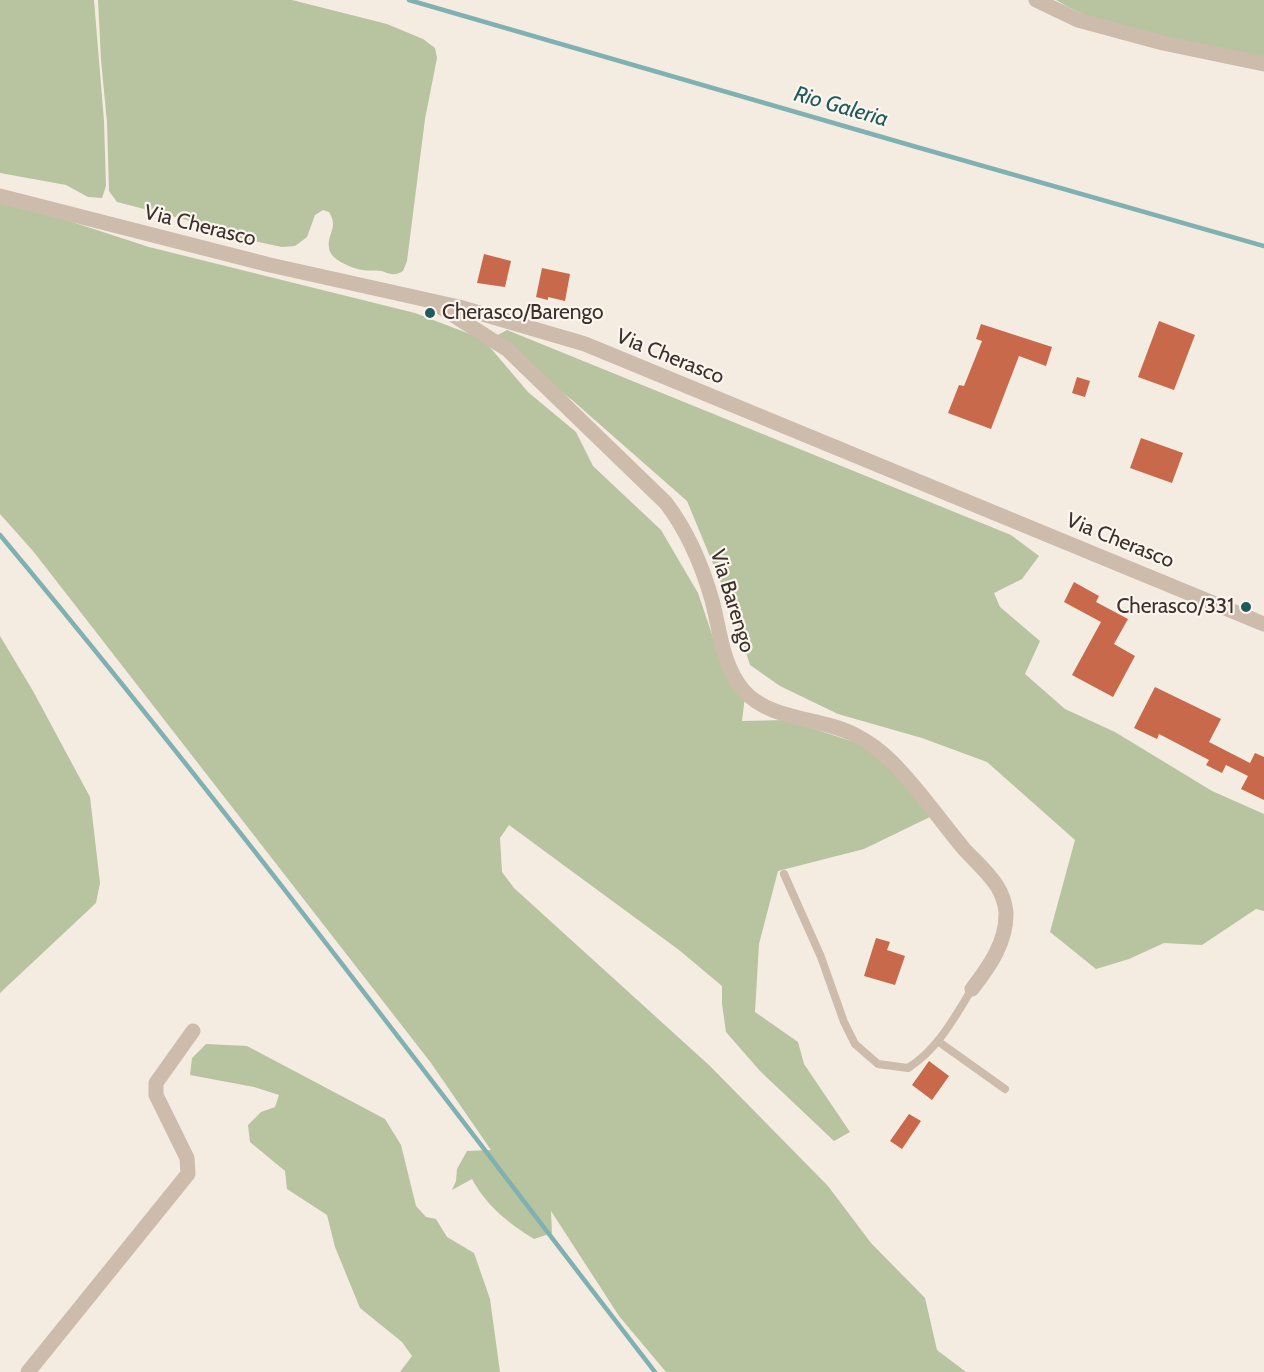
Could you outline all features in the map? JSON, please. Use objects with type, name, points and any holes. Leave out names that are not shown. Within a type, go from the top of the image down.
[{"type":"street","points":[[1036,0],[1089,22],[1163,43],[1264,64]]},
{"type":"street","name":"Via Cherasco","points":[[0,196],[270,265],[459,307],[585,344],[1264,624]]},
{"type":"street","name":"Via Barengo","points":[[431,301],[508,351],[666,503],[681,522],[698,557],[712,601],[723,650],[742,689],[766,706],[852,733],[878,750],[902,772],[965,850],[991,878],[1004,899],[1005,925],[1001,942],[993,958],[972,989]]},
{"type":"street","points":[[28,1372],[188,1174],[187,1158],[156,1095],[156,1083],[193,1031]]},
{"type":"lane","points":[[784,874],[821,957],[844,1022],[855,1044],[878,1064],[908,1068],[921,1060],[939,1042],[972,989]]},
{"type":"lane","points":[[939,1042],[1005,1089]]},
{"type":"green space","points":[[0,0],[94,0],[104,121],[106,186],[102,198],[88,197],[66,185],[0,173]]},
{"type":"green space","points":[[98,0],[292,0],[387,24],[423,39],[435,48],[437,58],[425,119],[407,261],[403,271],[390,274],[362,270],[337,260],[329,248],[332,218],[329,212],[323,210],[315,215],[307,237],[295,246],[282,247],[230,236],[187,220],[117,202],[109,191],[107,122]]},
{"type":"green space","points":[[1056,0],[1264,0],[1264,59],[1130,31],[1079,12]]},
{"type":"green space","points":[[0,201],[23,206],[149,247],[415,313],[483,339],[528,392],[576,432],[593,466],[661,530],[698,593],[722,664],[745,696],[742,721],[787,720],[857,743],[893,768],[932,816],[864,849],[778,871],[759,944],[755,1012],[798,1042],[804,1064],[850,1132],[834,1141],[760,1071],[726,1032],[722,986],[679,950],[509,825],[500,838],[502,872],[514,888],[710,1066],[828,1186],[871,1243],[925,1298],[937,1350],[966,1372],[666,1372],[619,1316],[551,1211],[552,1233],[534,1239],[499,1213],[484,1198],[472,1179],[452,1190],[456,1181],[457,1169],[467,1151],[491,1150],[431,1063],[33,551],[0,514]]},
{"type":"green space","points":[[507,330],[1011,535],[1039,556],[1022,579],[994,593],[1000,607],[1040,641],[1025,674],[1065,709],[1115,732],[1212,791],[1264,814],[1264,911],[1256,909],[1202,945],[1164,943],[1129,959],[1096,969],[1050,932],[1075,840],[987,762],[922,738],[838,714],[780,686],[750,665],[733,612],[687,501],[572,400],[492,338]]},
{"type":"green space","points":[[0,636],[33,691],[90,797],[100,883],[96,903],[0,993]]},
{"type":"green space","points":[[206,1044],[247,1046],[385,1119],[401,1145],[416,1206],[426,1217],[436,1219],[447,1237],[474,1253],[490,1299],[500,1372],[400,1372],[412,1356],[402,1342],[360,1308],[335,1247],[327,1215],[287,1189],[285,1171],[250,1142],[248,1125],[261,1112],[275,1107],[279,1095],[254,1087],[190,1075],[192,1058]]},
{"type":"building","points":[[484,254],[511,261],[505,287],[477,283]]},
{"type":"building","points":[[542,268],[570,274],[565,301],[536,297]]},
{"type":"building","points":[[1159,321],[1195,335],[1174,390],[1138,377]]},
{"type":"building","points":[[981,324],[1052,347],[1046,366],[1019,356],[991,429],[948,413],[959,385],[964,386],[982,341],[976,339]]},
{"type":"building","points":[[1077,377],[1090,381],[1085,397],[1072,393]]},
{"type":"building","points":[[1141,438],[1183,453],[1172,483],[1130,468]]},
{"type":"building","points":[[1074,582],[1099,596],[1096,602],[1128,619],[1114,644],[1135,656],[1113,697],[1072,675],[1101,622],[1064,602]]},
{"type":"building","points":[[1155,687],[1221,719],[1209,742],[1250,763],[1255,753],[1264,757],[1264,800],[1241,789],[1248,776],[1226,765],[1222,773],[1206,765],[1209,760],[1159,734],[1157,739],[1134,728]]},
{"type":"building","points":[[876,938],[890,942],[887,950],[905,956],[895,985],[864,976]]},
{"type":"building","points":[[929,1061],[949,1076],[932,1100],[912,1085]]},
{"type":"building","points":[[909,1114],[921,1121],[902,1149],[890,1141]]},
{"type":"waterway","name":"Rio Galeria","points":[[409,0],[1264,246]]},
{"type":"waterway","points":[[0,535],[168,741],[655,1372]]},
{"type":"place","name":"Cherasco/Barengo","points":[[430,313]]},
{"type":"place","name":"Cherasco/331","points":[[1246,607]]}]
